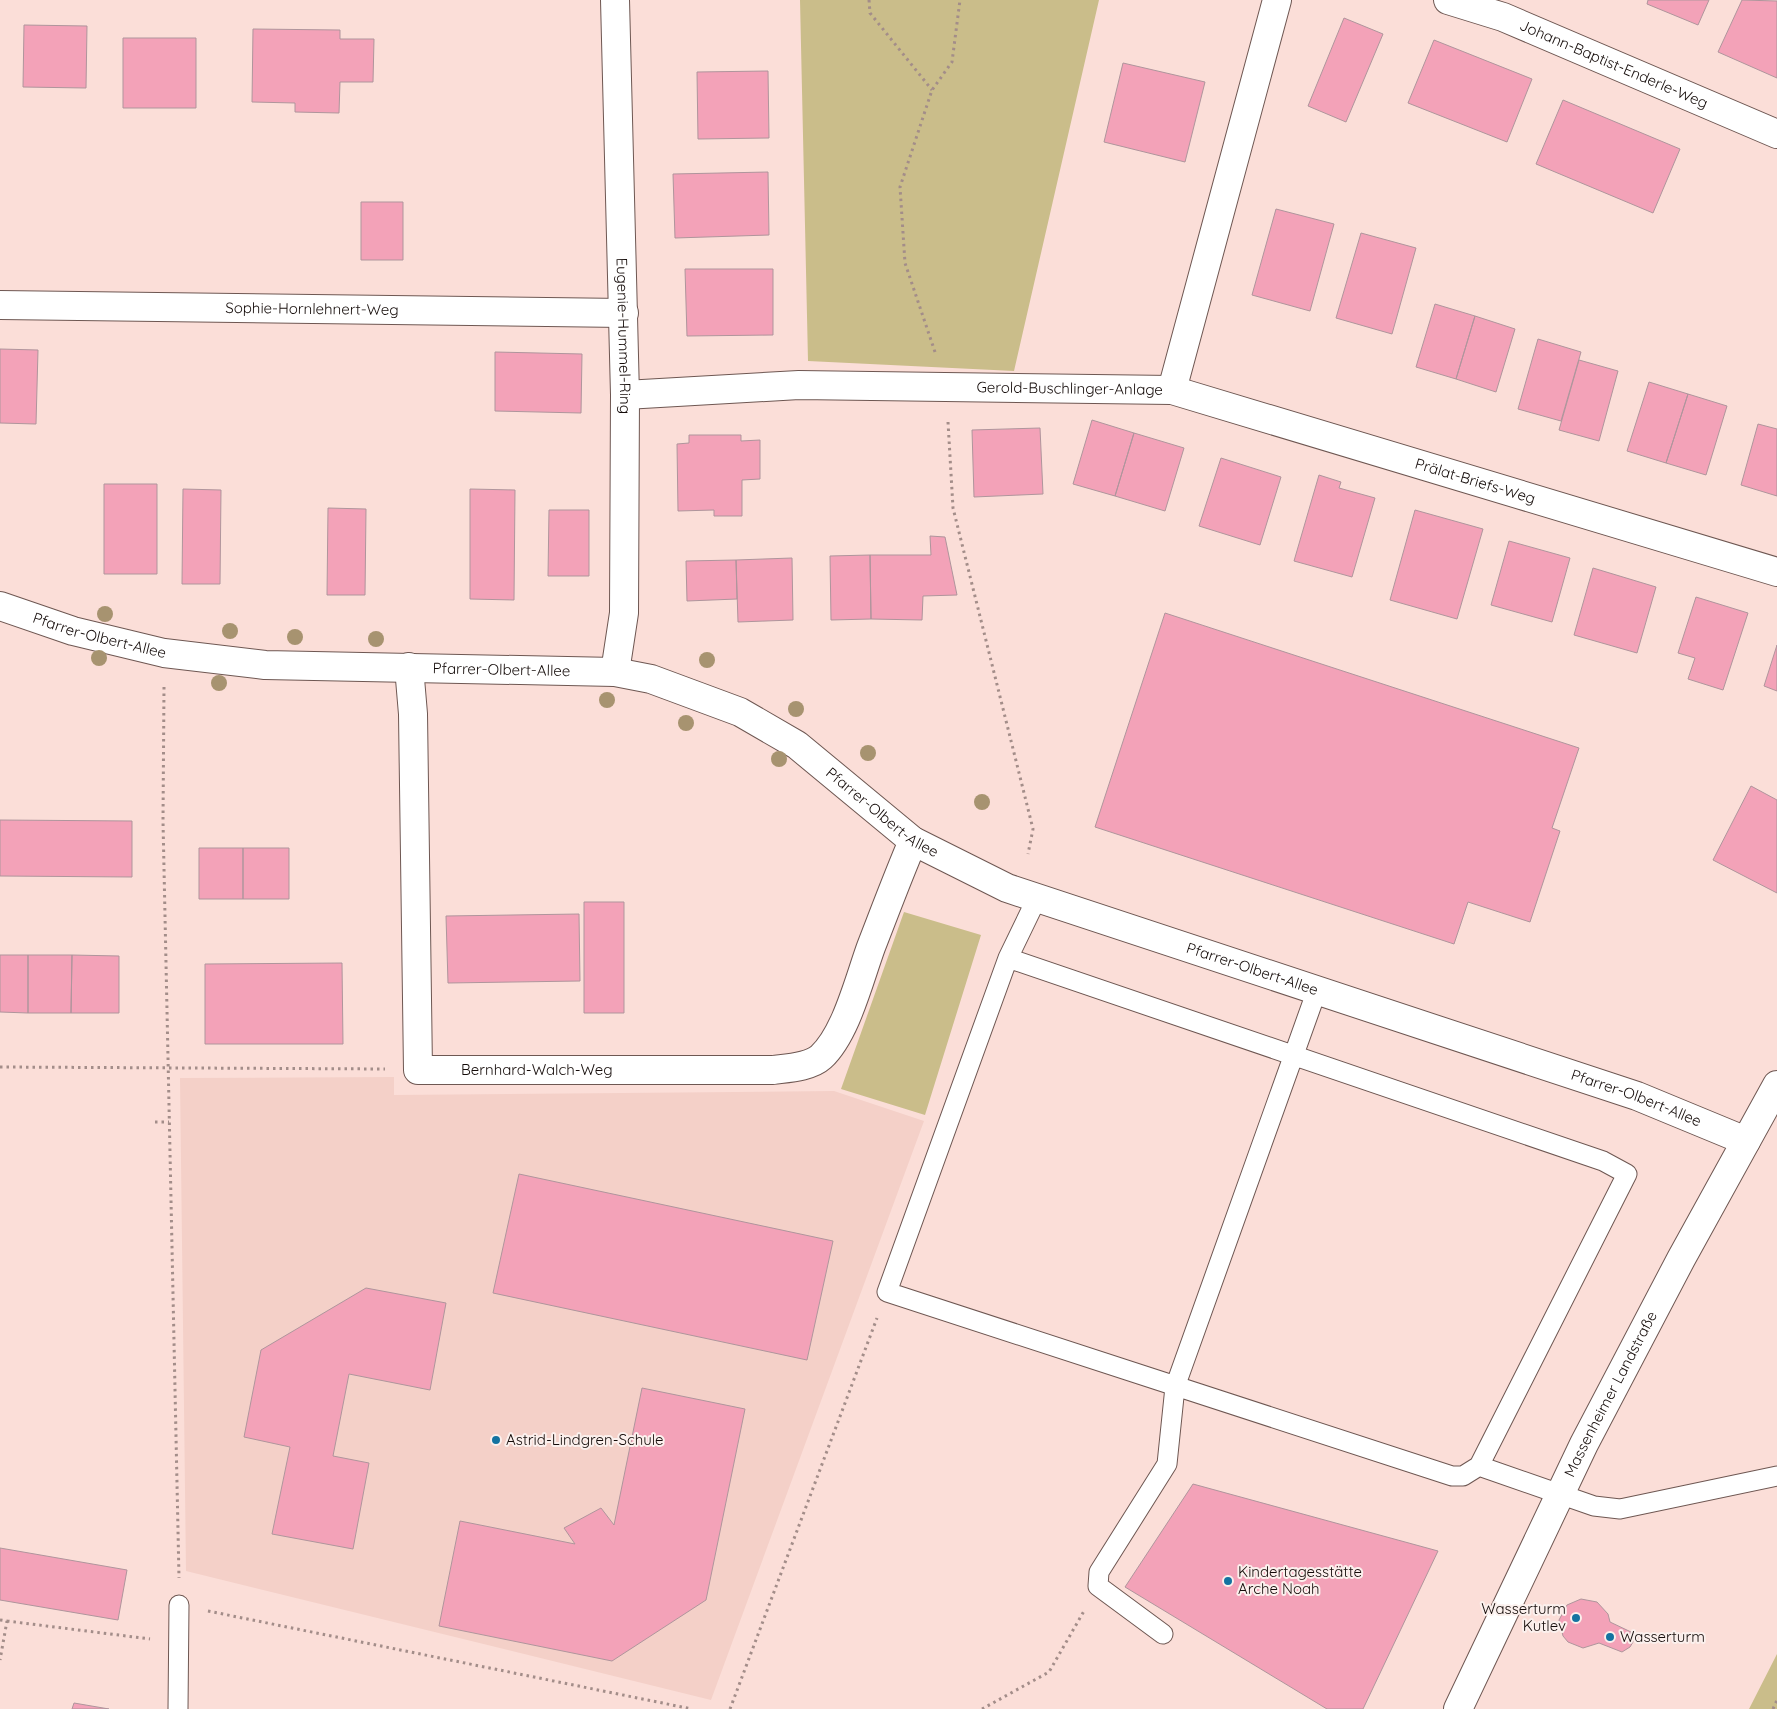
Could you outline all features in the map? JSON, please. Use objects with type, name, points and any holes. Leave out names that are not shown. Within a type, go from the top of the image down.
[{"type":"street","name":"Eugenie-Hummel-Ring","points":[[615,0],[625,396],[624,613],[615,672]]},
{"type":"street","name":"Gerold-Buschlinger-Anlage","points":[[625,396],[799,385],[1172,390],[1277,0]]},
{"type":"street","name":"Johann-Baptist-Enderle-Weg","points":[[1448,0],[1503,17],[1777,134]]},
{"type":"street","name":"Sophie-Hornlehnert-Weg","points":[[0,305],[624,313]]},
{"type":"street","name":"Prälat-Briefs-Weg","points":[[1172,390],[1777,572]]},
{"type":"street","name":"Pfarrer-Olbert-Allee","points":[[0,606],[73,630],[164,653],[265,665],[615,672],[651,679],[740,712],[797,745],[914,841],[971,871],[1037,898],[1636,1096],[1746,1141]]},
{"type":"street","points":[[409,667],[413,724],[418,1070]]},
{"type":"street","name":"Bernhard-Walch-Weg","points":[[418,1070],[774,1070],[796,1067],[819,1059],[833,1043],[851,1002],[895,883],[914,841]]},
{"type":"street","name":"Massenheimer Landstraße","points":[[1458,1709],[1560,1493],[1681,1259],[1777,1085]]},
{"type":"lane","points":[[1008,958],[1603,1161],[1627,1174],[1479,1466],[1463,1476],[1452,1476],[886,1292],[1008,958],[1037,898]]},
{"type":"lane","points":[[1163,1634],[1098,1586],[1099,1572],[1167,1464],[1175,1387],[1317,990]]},
{"type":"lane","points":[[1479,1466],[1594,1506],[1620,1509],[1777,1476]]},
{"type":"lane","points":[[178,1709],[179,1605]]},
{"type":"path","points":[[868,0],[870,13],[932,90]]},
{"type":"path","points":[[960,0],[952,62],[932,90],[900,187],[905,263],[946,387],[954,508],[1033,829],[1028,854]]},
{"type":"path","points":[[164,653],[163,821],[179,1605],[692,1709]]},
{"type":"path","points":[[0,1067],[418,1070]]},
{"type":"path","points":[[155,1122],[169,1122]]},
{"type":"path","points":[[730,1709],[886,1292]]},
{"type":"path","points":[[982,1709],[1049,1672],[1098,1586]]},
{"type":"path","points":[[0,1620],[179,1642]]},
{"type":"path","points":[[0,1660],[7,1621]]},
{"type":"path","points":[[1773,1709],[1777,1700]]},
{"type":"shaded area","points":[[800,0],[1099,0],[1014,371],[808,361]]},
{"type":"shaded area","points":[[904,912],[981,935],[925,1115],[841,1089]]},
{"type":"shaded area","name":"Astrid-Lindgren-Schule","points":[[394,1077],[394,1095],[834,1091],[924,1121],[711,1700],[186,1571],[180,1078]]},
{"type":"shaded area","points":[[1777,1654],[1777,1709],[1749,1709]]},
{"type":"building","points":[[1648,0],[1709,0],[1698,25],[1647,4]]},
{"type":"building","points":[[1742,0],[1777,1],[1777,78],[1718,52]]},
{"type":"building","points":[[1344,18],[1383,34],[1346,122],[1308,106]]},
{"type":"building","points":[[24,25],[87,26],[86,88],[23,87]]},
{"type":"building","points":[[253,29],[340,30],[340,39],[374,39],[373,82],[340,82],[339,113],[295,112],[295,103],[252,102]]},
{"type":"building","points":[[123,38],[196,38],[196,108],[123,108]]},
{"type":"building","points":[[1434,40],[1532,79],[1507,142],[1408,103]]},
{"type":"building","points":[[1123,63],[1205,82],[1185,162],[1104,142]]},
{"type":"building","points":[[768,71],[769,138],[698,139],[697,72]]},
{"type":"building","points":[[1563,100],[1680,149],[1653,213],[1536,164]]},
{"type":"building","points":[[768,172],[769,235],[675,238],[673,174]]},
{"type":"building","points":[[361,202],[403,202],[403,260],[361,260]]},
{"type":"building","points":[[1276,209],[1334,224],[1310,311],[1252,295]]},
{"type":"building","points":[[1361,233],[1416,248],[1392,334],[1336,318]]},
{"type":"building","points":[[685,269],[773,269],[773,335],[687,336]]},
{"type":"building","points":[[1435,304],[1475,316],[1456,379],[1416,367]]},
{"type":"building","points":[[1475,316],[1515,329],[1496,392],[1456,379]]},
{"type":"building","points":[[1538,339],[1581,352],[1561,421],[1518,409]]},
{"type":"building","points":[[0,349],[38,350],[36,424],[0,423]]},
{"type":"building","points":[[495,352],[582,354],[581,413],[495,411]]},
{"type":"building","points":[[1579,360],[1618,371],[1599,441],[1559,430]]},
{"type":"building","points":[[1649,382],[1688,394],[1666,463],[1627,451]]},
{"type":"building","points":[[1688,394],[1727,406],[1706,475],[1666,463]]},
{"type":"building","points":[[1092,420],[1134,433],[1115,496],[1073,484]]},
{"type":"building","points":[[1758,424],[1777,429],[1777,496],[1741,485]]},
{"type":"building","points":[[1040,428],[1043,494],[974,497],[972,430]]},
{"type":"building","points":[[1134,433],[1184,448],[1165,511],[1115,496]]},
{"type":"building","points":[[689,435],[741,435],[741,441],[760,440],[760,479],[742,480],[742,516],[714,516],[714,510],[678,511],[677,444],[689,443]]},
{"type":"building","points":[[1221,458],[1281,477],[1260,545],[1199,526]]},
{"type":"building","points":[[1319,475],[1341,482],[1339,488],[1375,498],[1352,577],[1294,561]]},
{"type":"building","points":[[104,484],[157,484],[157,574],[104,574]]},
{"type":"building","points":[[183,489],[221,490],[220,584],[182,584]]},
{"type":"building","points":[[470,489],[515,490],[514,600],[470,599]]},
{"type":"building","points":[[328,508],[366,509],[365,595],[327,595]]},
{"type":"building","points":[[549,510],[589,510],[589,576],[548,576]]},
{"type":"building","points":[[1415,510],[1483,529],[1457,619],[1390,600]]},
{"type":"building","points":[[930,536],[945,537],[957,595],[923,596],[922,620],[871,619],[870,555],[931,555]]},
{"type":"building","points":[[1509,541],[1570,558],[1552,622],[1491,605]]},
{"type":"building","points":[[870,555],[871,619],[831,620],[830,556]]},
{"type":"building","points":[[792,558],[793,620],[738,622],[736,560]]},
{"type":"building","points":[[736,560],[737,599],[687,601],[686,561]]},
{"type":"building","points":[[1593,568],[1656,587],[1637,653],[1574,635]]},
{"type":"building","points":[[1696,597],[1748,613],[1723,690],[1688,679],[1695,658],[1678,653]]},
{"type":"building","points":[[1165,613],[1579,748],[1552,828],[1560,831],[1530,922],[1468,902],[1454,944],[1095,827]]},
{"type":"building","points":[[1777,645],[1777,691],[1764,686]]},
{"type":"building","points":[[1751,786],[1777,800],[1777,893],[1713,860]]},
{"type":"building","points":[[0,820],[132,821],[132,877],[0,876]]},
{"type":"building","points":[[199,848],[243,848],[243,899],[199,899]]},
{"type":"building","points":[[243,848],[289,848],[289,899],[243,899]]},
{"type":"building","points":[[584,902],[624,902],[624,1013],[584,1013]]},
{"type":"building","points":[[579,914],[580,981],[448,983],[446,916]]},
{"type":"building","points":[[0,955],[28,955],[28,1013],[0,1012]]},
{"type":"building","points":[[28,955],[72,955],[71,1013],[28,1013]]},
{"type":"building","points":[[72,955],[119,956],[119,1013],[71,1013]]},
{"type":"building","points":[[342,963],[343,1044],[205,1044],[205,964]]},
{"type":"building","points":[[519,1174],[833,1241],[807,1360],[493,1293]]},
{"type":"building","points":[[366,1288],[446,1303],[430,1390],[349,1374],[333,1456],[369,1463],[353,1549],[272,1534],[290,1447],[244,1437],[261,1350]]},
{"type":"building","points":[[642,1388],[745,1409],[706,1600],[612,1661],[439,1626],[460,1521],[575,1544],[564,1528],[601,1508],[614,1525]]},
{"type":"building","points":[[1193,1484],[1438,1551],[1363,1709],[1327,1709],[1125,1587]]},
{"type":"building","points":[[0,1548],[127,1570],[118,1620],[0,1600]]},
{"type":"building","points":[[1581,1599],[1597,1602],[1608,1614],[1610,1622],[1631,1632],[1633,1642],[1630,1647],[1622,1652],[1599,1643],[1583,1648],[1568,1642],[1563,1636],[1559,1620],[1567,1605]]},
{"type":"building","points":[[74,1703],[109,1709],[72,1709]]},
{"type":"place","name":"Astrid-Lindgren-Schule","points":[[496,1440]]},
{"type":"place","name":"Kindertagesstätte Arche Noah","points":[[1228,1581]]},
{"type":"place","name":"Wasserturm Kutlev","points":[[1576,1618]]},
{"type":"place","name":"Wasserturm","points":[[1610,1637]]}]
